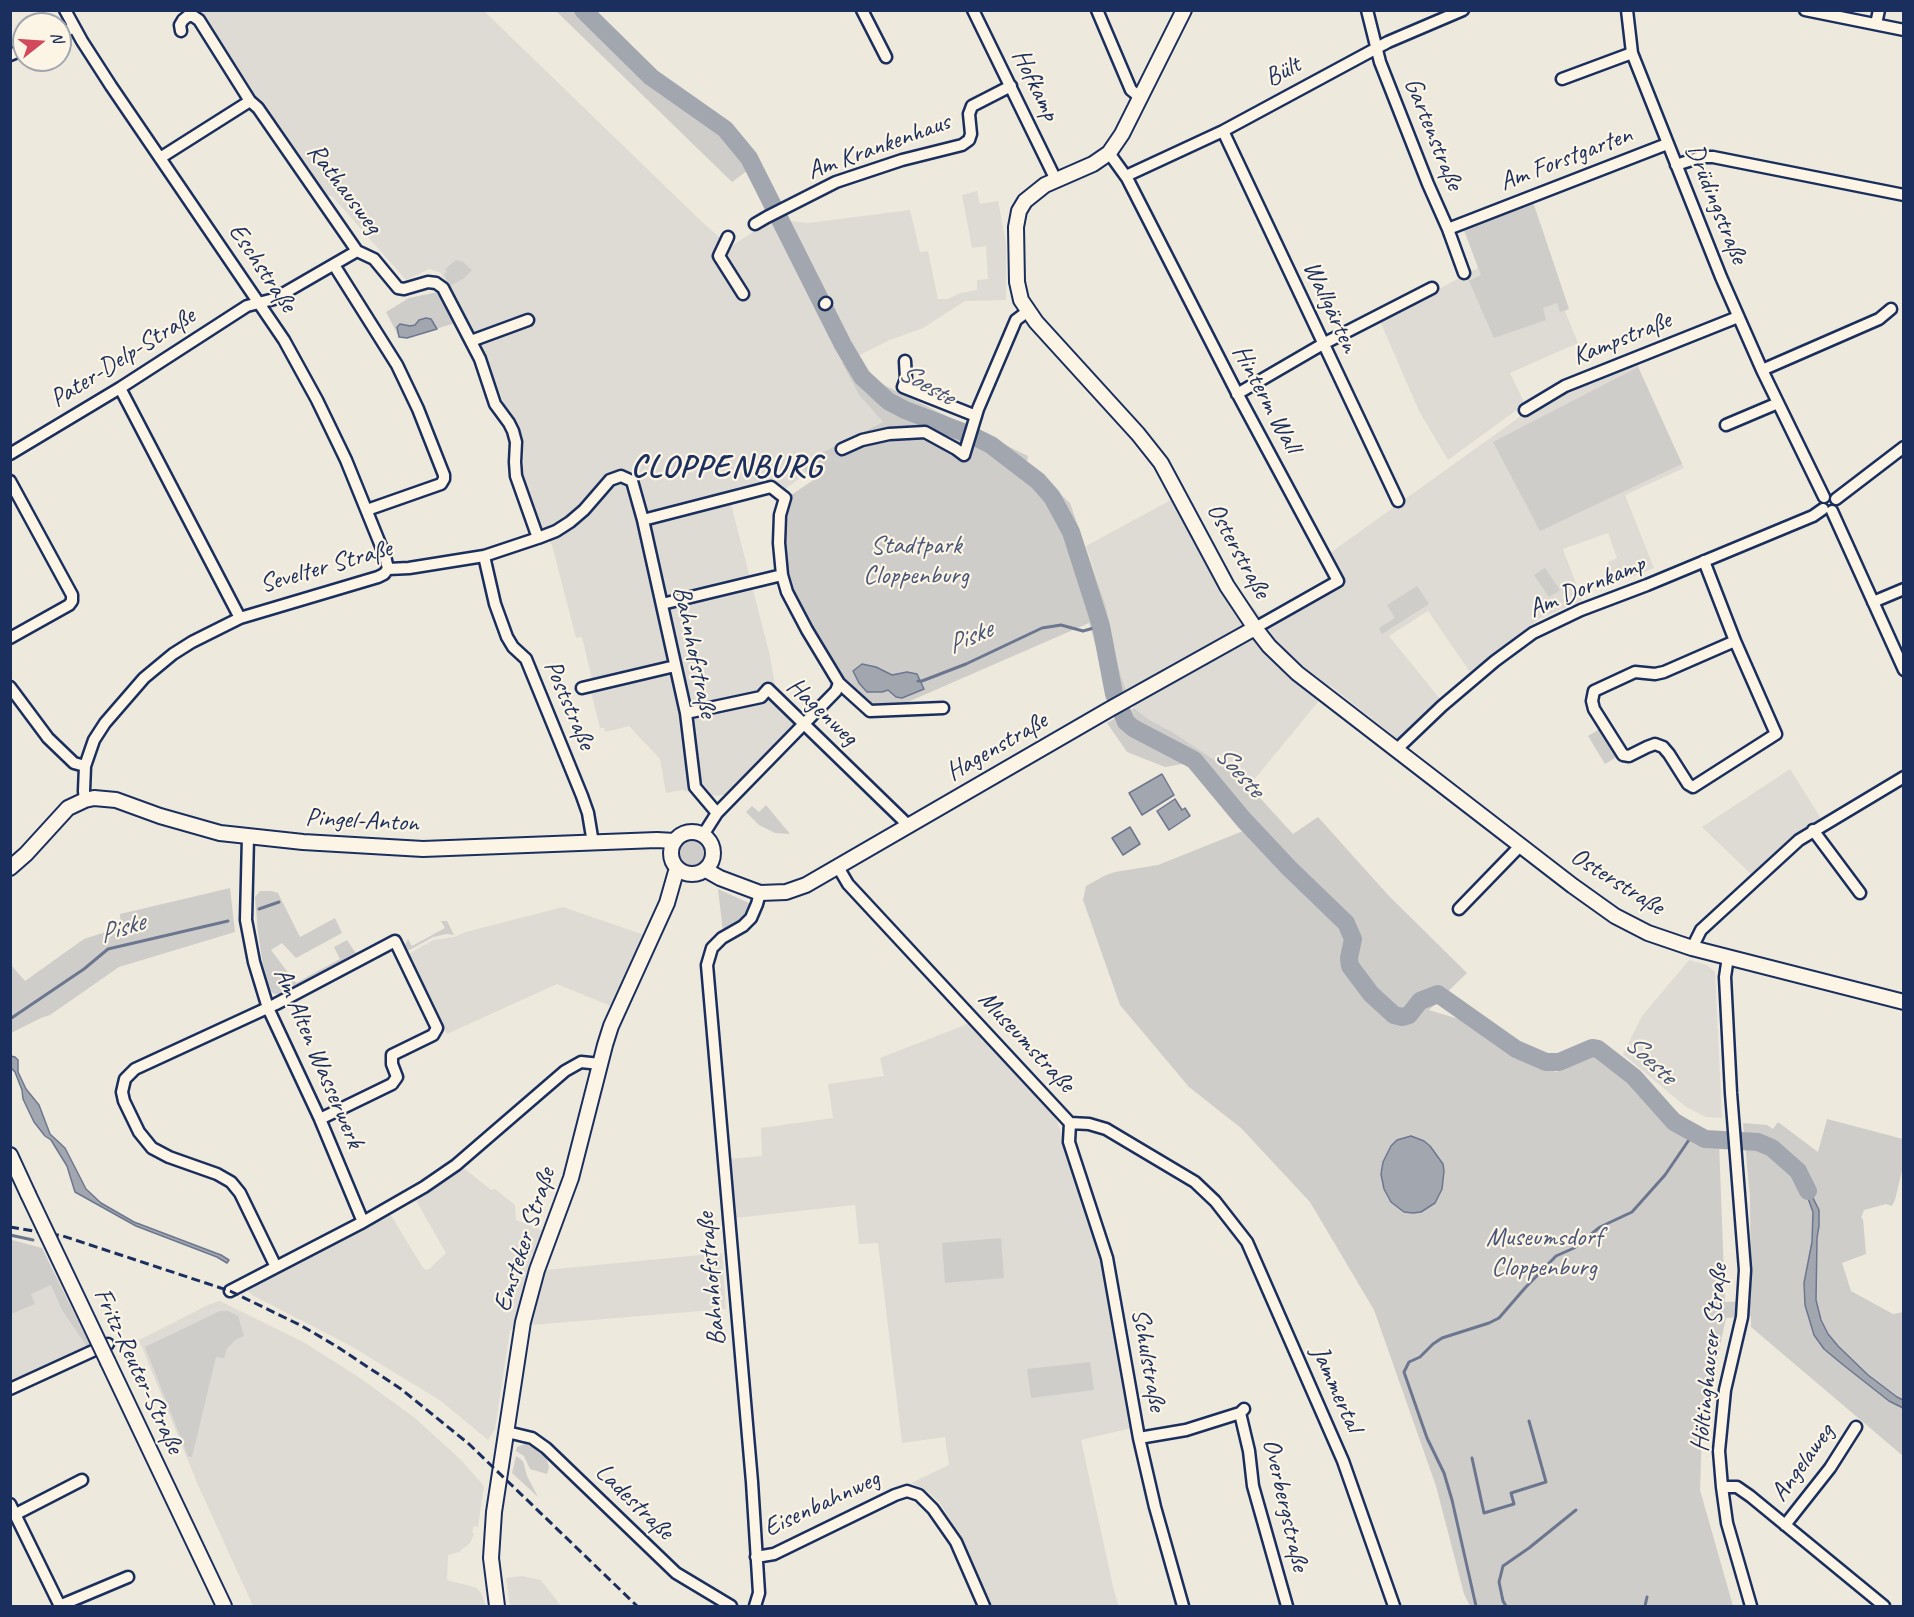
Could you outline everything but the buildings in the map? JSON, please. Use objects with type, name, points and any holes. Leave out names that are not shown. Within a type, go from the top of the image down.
[{"type":"street","name":"Eschstraße","points":[[65,10],[160,158],[285,340],[346,460],[385,556],[387,569]]},
{"type":"street","points":[[862,10],[886,57]]},
{"type":"street","name":"Hofkamp","points":[[973,10],[1056,180]]},
{"type":"street","points":[[1097,10],[1131,90],[1141,98]]},
{"type":"street","points":[[1056,180],[1093,164],[1109,153],[1141,98],[1184,10]]},
{"type":"street","name":"Gartenstraße","points":[[1367,10],[1380,62],[1464,273]]},
{"type":"street","name":"Bült","points":[[1126,176],[1223,131],[1376,47],[1463,10]]},
{"type":"street","name":"Drüdingstraße","points":[[1627,10],[1632,53],[1738,317],[1778,403],[1830,498]]},
{"type":"street","points":[[1805,10],[1904,30]]},
{"type":"street","points":[[1876,24],[1879,10]]},
{"type":"street","name":"Rathausweg","points":[[181,31],[180,25],[188,16],[194,16],[199,20],[250,101],[258,108],[357,251],[374,259],[398,288],[404,289],[428,282],[439,284],[443,288],[480,359],[495,404],[513,431],[516,442],[516,476],[538,538]]},
{"type":"street","points":[[1562,79],[1632,53]]},
{"type":"street","name":"Am Krankenhaus","points":[[755,224],[836,182],[902,160],[962,145],[969,140],[971,134],[969,114],[972,106],[1011,86]]},
{"type":"street","points":[[160,158],[250,101]]},
{"type":"street","name":"Wallgärten","points":[[1223,131],[1398,501]]},
{"type":"street","name":"Am Forstgarten","points":[[1448,230],[1667,144]]},
{"type":"street","name":"Hinterm Wall","points":[[1109,153],[1126,176],[1237,394],[1338,581],[1255,628]]},
{"type":"street","points":[[1676,165],[1701,156],[1713,157],[1904,195]]},
{"type":"street","name":"Osterstraße","points":[[1056,180],[1024,201],[1019,211],[1016,227],[1017,282],[1021,300],[1028,311],[1151,450],[1176,489],[1227,586],[1269,646],[1297,673],[1615,916],[1648,933],[1692,948],[1904,1002]]},
{"type":"street","points":[[728,237],[719,256],[743,294]]},
{"type":"street","name":"Pater-Delp-Straße","points":[[10,454],[120,388],[247,306],[274,299],[357,251]]},
{"type":"street","points":[[334,266],[397,365],[434,445],[444,475],[444,479],[437,486],[367,510]]},
{"type":"street","points":[[1237,394],[1323,344],[1432,288]]},
{"type":"street","points":[[1762,370],[1879,319],[1891,309]]},
{"type":"street","points":[[842,449],[862,440],[889,434],[925,432],[964,455],[975,420],[1016,320],[1028,311]]},
{"type":"street","name":"Kampstraße","points":[[1525,410],[1564,386],[1738,317]]},
{"type":"street","points":[[471,341],[528,320]]},
{"type":"street","points":[[904,361],[906,379],[903,387],[975,420]]},
{"type":"street","points":[[120,388],[240,618]]},
{"type":"street","points":[[1726,425],[1778,403]]},
{"type":"street","points":[[1904,447],[1830,498],[1837,505],[1827,510],[1904,670]]},
{"type":"street","name":"Sevelter Straße","points":[[85,800],[85,766],[94,740],[105,723],[144,678],[192,642],[240,618],[378,577],[387,569],[409,568],[484,556],[538,538],[570,522],[584,510],[610,480],[621,476]]},
{"type":"street","name":"Bahnhofstraße","points":[[621,476],[632,481],[643,520],[686,713],[695,787],[717,813]]},
{"type":"street","points":[[10,481],[72,595],[69,605],[10,638]]},
{"type":"street","points":[[643,520],[771,487],[785,498],[780,514],[779,531],[782,575],[794,608],[839,683],[870,711],[943,708]]},
{"type":"street","name":"Am Dornkamp","points":[[1397,749],[1447,701],[1533,633],[1581,610],[1827,510]]},
{"type":"street","name":"Poststraße","points":[[484,556],[495,604],[507,637],[513,647],[526,659],[585,805],[593,843]]},
{"type":"street","points":[[1704,561],[1776,734],[1693,787],[1688,784],[1663,747],[1655,744],[1629,756],[1623,755],[1594,709],[1592,701],[1594,691],[1635,672],[1656,674],[1664,672],[1736,641]]},
{"type":"street","points":[[662,604],[782,575]]},
{"type":"street","points":[[1873,602],[1904,589]]},
{"type":"street","name":"Hagenstraße","points":[[710,866],[720,878],[760,893],[777,893],[795,889],[838,867],[1110,709],[1255,628]]},
{"type":"street","points":[[582,688],[675,666]]},
{"type":"street","points":[[704,835],[717,813],[836,691],[839,683]]},
{"type":"street","points":[[10,687],[48,738],[74,763],[85,766]]},
{"type":"street","name":"Hagenweg","points":[[686,713],[761,697],[768,689],[908,825]]},
{"type":"street","points":[[1692,948],[1701,930],[1799,840],[1904,777]]},
{"type":"street","name":"Pingel-Anton","points":[[85,800],[104,798],[116,800],[220,833],[360,846],[423,849],[642,842],[673,846]]},
{"type":"street","points":[[10,867],[26,854],[68,808],[85,800]]},
{"type":"street","points":[[1813,830],[1860,893]]},
{"type":"street","points":[[694,832],[704,835],[714,850],[710,866],[697,874],[683,872],[673,862],[673,846],[686,833],[694,832]]},
{"type":"street","name":"Am Alten Wasserwerk","points":[[248,837],[246,920],[254,962],[268,1008],[320,1119],[363,1222]]},
{"type":"street","points":[[1459,909],[1521,845]]},
{"type":"street","name":"Museumstraße","points":[[838,867],[854,891],[1070,1123],[1089,1124],[1106,1129],[1195,1182],[1215,1201]]},
{"type":"street","name":"Emsteker Straße","points":[[497,1606],[491,1558],[494,1512],[523,1322],[537,1270],[571,1178],[611,1026],[683,872]]},
{"type":"street","name":"Bahnhofstraße","points":[[755,1606],[759,1593],[742,1359],[706,965],[712,948],[722,938],[743,926],[751,918],[760,893]]},
{"type":"street","points":[[276,1267],[240,1193],[231,1182],[217,1174],[168,1157],[152,1148],[139,1132],[122,1092],[125,1079],[135,1069],[268,1008],[395,941],[437,1028],[434,1035],[392,1056],[392,1064],[397,1077],[392,1084],[320,1119]]},
{"type":"street","name":"Höltinghauser Straße","points":[[1728,957],[1725,977],[1745,1270],[1742,1317],[1725,1390],[1719,1451],[1722,1487],[1737,1487],[1884,1606]]},
{"type":"street","points":[[230,1291],[363,1222],[424,1187],[456,1165],[565,1071],[581,1062],[600,1064]]},
{"type":"street","name":"Schulstraße","points":[[1070,1123],[1069,1142],[1107,1258],[1139,1438],[1155,1507],[1183,1606]]},
{"type":"street","name":"Fritz-Reuter-Straße","points":[[10,1155],[224,1606]]},
{"type":"street","name":"Jammertal","points":[[1215,1201],[1247,1242],[1343,1461],[1394,1606]]},
{"type":"street","points":[[10,1389],[108,1344]]},
{"type":"street","name":"Overbergstraße","points":[[1139,1438],[1186,1431],[1242,1411],[1253,1486],[1287,1606]]},
{"type":"street","name":"Angelaweg","points":[[1785,1525],[1830,1468],[1856,1426]]},
{"type":"street","name":"Ladestraße","points":[[507,1432],[532,1438],[546,1448],[676,1573],[731,1606]]},
{"type":"street","points":[[82,1480],[13,1509],[60,1606],[128,1577]]},
{"type":"street","points":[[1722,1487],[1727,1523],[1750,1606]]},
{"type":"street","name":"Eisenbahnweg","points":[[756,1557],[774,1554],[907,1491],[919,1495],[933,1509],[956,1542],[984,1606]]},
{"type":"shaded area","points":[[196,11],[484,11],[730,247],[773,219],[808,223],[910,210],[920,252],[928,251],[938,299],[948,299],[960,293],[977,290],[977,280],[988,279],[986,246],[972,248],[962,195],[977,191],[980,204],[998,201],[1006,243],[1006,300],[965,301],[923,328],[890,340],[843,363],[859,395],[883,422],[801,463],[807,473],[785,489],[731,504],[769,652],[775,696],[799,723],[725,795],[705,796],[682,790],[666,793],[660,759],[629,726],[605,732],[604,728],[600,728],[588,680],[592,679],[582,637],[576,638],[552,545],[543,532],[523,476],[524,444],[517,424],[508,414],[481,345],[465,321],[441,273],[429,269],[406,280],[332,196],[323,196],[260,102],[253,101]]},
{"type":"shaded area","points":[[1533,202],[1569,309],[1565,311],[1578,343],[1510,373],[1525,404],[1448,460],[1419,411],[1380,321],[1478,268],[1464,230]]},
{"type":"shaded area","points":[[431,319],[437,329],[407,338],[399,337],[397,327],[400,324],[415,325],[419,320]]},
{"type":"shaded area","points":[[1637,364],[1684,468],[1625,495],[1654,568],[1616,583],[1608,562],[1617,558],[1608,533],[1563,549],[1582,600],[1539,619],[1470,672],[1428,611],[1389,636],[1440,699],[1397,739],[1331,686],[1249,786],[1228,769],[1134,708],[1119,669],[1106,606],[1086,546],[1169,501],[1184,488],[1236,589],[1272,628],[1341,583],[1326,556],[1525,413],[1569,390]]},
{"type":"shaded area","points":[[862,664],[876,667],[892,675],[907,672],[917,674],[924,689],[902,698],[896,697],[888,690],[867,692],[853,671]]},
{"type":"shaded area","points":[[1790,769],[1820,817],[1819,821],[1798,834],[1754,877],[1702,827]]},
{"type":"shaded area","points":[[1162,774],[1174,795],[1142,815],[1129,793]]},
{"type":"shaded area","points":[[1175,799],[1182,810],[1185,808],[1190,816],[1169,830],[1157,811]]},
{"type":"shaded area","points":[[1130,827],[1140,844],[1123,855],[1112,838]]},
{"type":"shaded area","points":[[563,907],[656,939],[623,1011],[557,984],[447,1034],[407,955],[433,940],[454,937]]},
{"type":"shaded area","points":[[1689,960],[1707,965],[1715,972],[1722,1118],[1706,1117],[1686,1107],[1623,1054],[1642,1016]]},
{"type":"shaded area","points":[[970,1023],[1047,1105],[1057,1121],[1104,1259],[1132,1428],[1081,1440],[1119,1606],[991,1606],[962,1539],[939,1502],[927,1491],[911,1483],[949,1465],[945,1437],[902,1443],[878,1243],[859,1244],[855,1205],[734,1218],[729,1159],[762,1156],[761,1128],[833,1118],[828,1084],[884,1076],[880,1058]]},
{"type":"shaded area","points":[[11,1056],[18,1060],[18,1072],[26,1089],[39,1105],[50,1134],[65,1148],[86,1189],[101,1203],[134,1222],[221,1255],[229,1260],[227,1263],[136,1226],[75,1192],[67,1166],[51,1140],[34,1122],[23,1099],[22,1090],[11,1068]]},
{"type":"shaded area","points":[[1411,1136],[1430,1146],[1443,1164],[1444,1171],[1442,1189],[1435,1203],[1421,1212],[1413,1213],[1404,1212],[1391,1202],[1384,1189],[1381,1174],[1383,1162],[1391,1146],[1397,1140]]},
{"type":"shaded area","points":[[460,1165],[491,1190],[495,1189],[515,1205],[516,1220],[544,1231],[536,1252],[530,1256],[545,1270],[722,1253],[726,1309],[531,1325],[510,1330],[495,1429],[488,1440],[441,1401],[351,1346],[252,1295],[238,1278],[352,1221],[383,1202],[423,1268],[429,1269],[446,1253],[414,1197]]},
{"type":"shaded area","points":[[1798,1171],[1819,1210],[1816,1300],[1821,1320],[1828,1334],[1838,1346],[1868,1375],[1903,1400],[1903,1408],[1889,1401],[1842,1364],[1824,1349],[1814,1335],[1805,1305],[1804,1283],[1812,1242],[1813,1212]]},
{"type":"shaded area","points":[[10,1239],[41,1248],[88,1348],[65,1369],[11,1395]]},
{"type":"shaded area","points":[[220,1301],[305,1343],[360,1378],[415,1418],[461,1460],[484,1486],[478,1527],[474,1526],[472,1532],[474,1534],[470,1543],[459,1552],[448,1555],[447,1580],[477,1588],[486,1606],[253,1606],[198,1485],[139,1340]]},
{"type":"shaded area","points":[[522,1576],[541,1580],[561,1606],[510,1606],[506,1578]]},
{"type":"green space","points":[[556,11],[579,11],[658,87],[716,127],[736,147],[751,168],[732,182]]},
{"type":"green space","points":[[1533,202],[1569,309],[1560,312],[1557,303],[1543,308],[1546,320],[1494,338],[1469,281],[1481,275],[1464,230]]},
{"type":"green space","points":[[456,260],[463,262],[472,270],[463,279],[450,286],[444,274],[447,272],[445,269]]},
{"type":"green space","points":[[438,292],[445,299],[455,323],[407,338],[399,337],[386,312],[409,298]]},
{"type":"green space","name":"Stadtpark Cloppenburg","points":[[854,358],[869,376],[884,385],[1028,456],[1027,462],[1070,503],[1106,606],[1119,669],[1127,692],[1112,701],[1089,623],[894,708],[877,710],[840,676],[797,603],[787,579],[783,555],[784,508],[791,495],[812,481],[801,463],[883,422],[859,395],[842,363]]},
{"type":"green space","points":[[1638,367],[1682,464],[1540,531],[1493,442]]},
{"type":"green space","points":[[1545,568],[1560,590],[1549,597],[1534,575]]},
{"type":"green space","points":[[1417,586],[1429,604],[1382,634],[1379,628],[1395,618],[1387,605]]},
{"type":"green space","name":"Museumsdorf Cloppenburg","points":[[1134,708],[1228,769],[1249,786],[1293,834],[1318,817],[1389,896],[1467,973],[1429,1010],[1469,1022],[1508,1050],[1556,1072],[1597,1055],[1719,1142],[1725,1302],[1751,1301],[1750,1197],[1743,1123],[1767,1125],[1773,1129],[1778,1122],[1818,1152],[1827,1119],[1903,1139],[1903,1167],[1895,1200],[1892,1206],[1886,1204],[1864,1210],[1861,1218],[1863,1219],[1866,1254],[1842,1263],[1851,1291],[1893,1314],[1903,1312],[1903,1456],[1751,1327],[1751,1316],[1726,1318],[1702,1430],[1700,1490],[1733,1606],[1470,1606],[1464,1594],[1436,1486],[1374,1310],[1310,1202],[1241,1128],[1189,1087],[1120,1005],[1083,900],[1086,886],[1115,872],[1158,865],[1243,831],[1188,763],[1165,767],[1127,752],[1107,723]]},
{"type":"green space","points":[[1601,728],[1618,756],[1605,764],[1588,736]]},
{"type":"green space","points":[[766,805],[790,834],[775,833],[759,825],[746,812],[752,806],[759,812]]},
{"type":"green space","points":[[692,840],[701,844],[705,853],[701,862],[692,866],[683,862],[679,853],[683,844]]},
{"type":"green space","points":[[230,888],[235,932],[119,967],[50,1015],[11,1033],[11,965],[25,981],[84,939],[121,927],[120,914]]},
{"type":"green space","points":[[718,889],[750,905],[743,921],[723,932]]},
{"type":"green space","points":[[260,891],[278,893],[300,937],[335,918],[342,933],[296,958],[282,943],[271,950],[296,983],[340,959],[334,947],[347,940],[355,952],[360,954],[286,994],[274,994],[263,965],[258,933],[255,897]]},
{"type":"green space","points":[[441,921],[447,921],[454,935],[433,937],[406,952],[404,947],[408,939],[412,946],[445,928]]},
{"type":"green space","points":[[1001,1238],[1004,1278],[945,1283],[942,1243]]},
{"type":"green space","points":[[11,1240],[42,1248],[91,1347],[88,1348],[62,1310],[51,1285],[31,1294],[35,1304],[11,1314]]},
{"type":"green space","points":[[220,1311],[228,1311],[238,1316],[244,1336],[235,1340],[227,1349],[224,1358],[216,1357],[192,1457],[188,1456],[145,1347]]},
{"type":"green space","points":[[1090,1362],[1094,1390],[1031,1398],[1027,1369]]},
{"type":"green space","points":[[525,1444],[537,1448],[546,1457],[549,1467],[547,1474],[530,1469],[524,1456],[516,1451],[517,1447]]},
{"type":"green space","points":[[516,1456],[523,1461],[527,1476],[538,1497],[512,1473]]},
{"type":"waterway","name":"Soeste","points":[[583,10],[651,77],[725,129],[749,158],[843,345],[862,377],[888,401],[905,410],[991,445],[1038,481],[1052,497],[1071,532],[1101,626],[1114,694],[1126,722],[1133,728],[1194,760],[1243,819],[1346,923],[1353,939],[1349,958],[1350,966],[1371,994],[1394,1015],[1402,1017],[1409,1015],[1420,1001],[1438,994],[1516,1049],[1546,1062],[1559,1062],[1592,1048],[1598,1049],[1634,1077],[1674,1122],[1705,1139],[1758,1142],[1772,1148],[1798,1171],[1808,1191]]},
{"type":"waterway","name":"Piske","points":[[918,681],[966,664],[1042,628],[1061,625],[1083,631],[1101,626]]},
{"type":"waterway","name":"Piske","points":[[259,909],[279,902]]},
{"type":"waterway","name":"Piske","points":[[10,1019],[84,969],[108,949],[228,921]]},
{"type":"waterway","points":[[1476,1606],[1444,1473],[1427,1438],[1404,1372],[1409,1362],[1420,1357],[1442,1338],[1499,1318],[1556,1256],[1574,1248],[1600,1227],[1632,1212],[1665,1175],[1693,1134]]},
{"type":"waterway","points":[[10,1235],[33,1240]]},
{"type":"waterway","points":[[1472,1458],[1484,1513],[1514,1504],[1511,1493],[1546,1482],[1529,1421]]},
{"type":"waterway","points":[[1506,1606],[1499,1582],[1503,1566],[1576,1510]]},
{"type":"waterway","points":[[1645,1606],[1647,1597]]},
{"type":"railway","points":[[10,1227],[63,1236],[230,1291],[302,1326],[336,1346],[401,1389],[469,1444],[637,1606]]},
{"type":"district","name":"CLOPPENBURG","points":[[727,468]]}]
